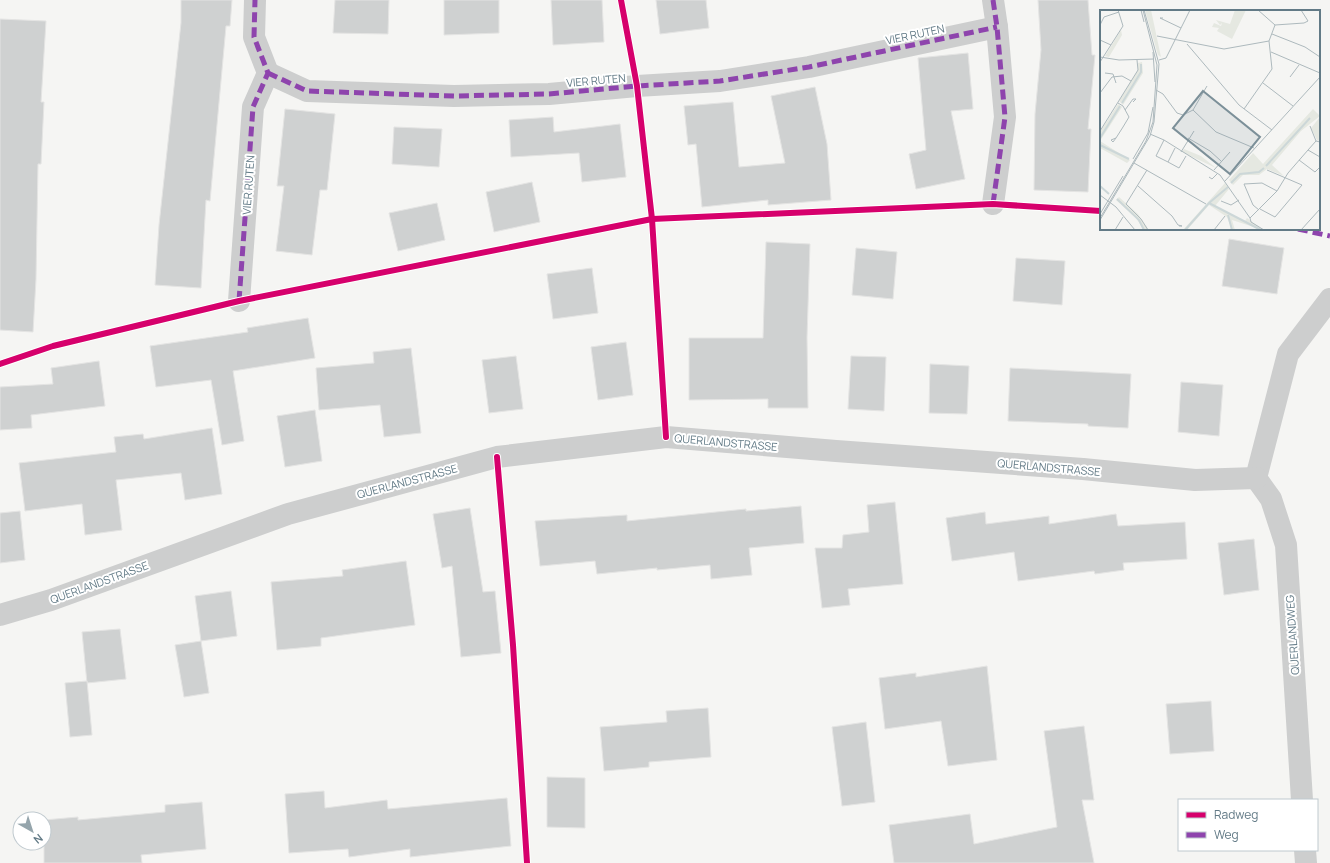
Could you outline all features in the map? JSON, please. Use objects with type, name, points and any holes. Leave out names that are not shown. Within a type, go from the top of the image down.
[{"type":"street","points":[[255,0],[254,37],[268,73]]},
{"type":"street","points":[[993,0],[997,27],[1005,117],[993,204]]},
{"type":"street","name":"VIER RUTEN","points":[[239,301],[253,107],[268,73],[307,91],[454,96],[548,94],[637,86],[720,81],[809,67],[997,27]]},
{"type":"street","points":[[1256,478],[1288,354],[1330,299]]},
{"type":"street","name":"QUERLANDSTRASSE","points":[[0,615],[51,600],[288,514],[497,457],[666,436],[836,451],[1083,469],[1195,480],[1256,478]]},
{"type":"street","name":"QUERLANDWEG","points":[[1256,478],[1271,499],[1286,545],[1302,799]]},
{"type":"street","points":[[1306,851],[1306,863]]},
{"type":"building","points":[[181,0],[232,0],[230,26],[226,26],[210,201],[206,200],[201,288],[155,285],[159,225],[181,23]]},
{"type":"building","points":[[335,0],[389,0],[388,34],[333,33]]},
{"type":"building","points":[[444,0],[499,0],[499,33],[444,35]]},
{"type":"building","points":[[551,0],[602,0],[604,42],[553,45]]},
{"type":"building","points":[[656,0],[706,0],[709,28],[660,34]]},
{"type":"building","points":[[1038,0],[1088,0],[1092,55],[1095,55],[1088,129],[1091,129],[1088,192],[1034,190],[1035,114],[1041,50]]},
{"type":"building","points":[[0,19],[46,21],[41,102],[44,102],[41,164],[38,164],[36,279],[33,332],[0,330]]},
{"type":"building","points":[[968,53],[973,109],[951,111],[965,179],[916,189],[909,154],[926,150],[918,58]]},
{"type":"building","points":[[815,87],[827,144],[831,200],[768,205],[768,200],[702,207],[696,144],[688,145],[684,106],[733,102],[739,167],[785,163],[771,96]]},
{"type":"building","points":[[285,109],[335,114],[327,190],[320,190],[312,255],[276,251],[284,186],[277,186]]},
{"type":"building","points":[[553,117],[554,132],[620,124],[626,177],[582,182],[579,153],[511,157],[509,120]]},
{"type":"building","points":[[394,127],[442,129],[439,167],[392,164]]},
{"type":"building","points":[[532,182],[540,222],[494,232],[486,192]]},
{"type":"building","points":[[437,203],[445,240],[398,251],[389,213]]},
{"type":"building","points":[[1229,239],[1284,248],[1277,294],[1222,286]]},
{"type":"building","points":[[766,242],[810,244],[807,338],[808,408],[768,408],[768,399],[689,400],[689,338],[763,338]]},
{"type":"building","points":[[856,248],[897,252],[893,299],[852,295]]},
{"type":"building","points":[[1016,258],[1065,261],[1062,305],[1013,301]]},
{"type":"building","points":[[592,268],[598,313],[553,319],[547,274]]},
{"type":"building","points":[[308,318],[315,358],[233,371],[244,441],[222,445],[211,380],[156,387],[150,346],[248,332],[247,328]]},
{"type":"building","points":[[626,342],[633,395],[598,400],[591,347]]},
{"type":"building","points":[[411,348],[421,433],[384,437],[380,405],[319,410],[316,368],[374,363],[373,352]]},
{"type":"building","points":[[516,356],[523,409],[489,413],[482,360]]},
{"type":"building","points":[[851,356],[886,357],[884,411],[848,409]]},
{"type":"building","points":[[99,361],[105,406],[31,415],[32,428],[0,430],[0,387],[53,384],[51,368]]},
{"type":"building","points":[[930,364],[969,366],[967,414],[929,413]]},
{"type":"building","points":[[1010,368],[1131,374],[1128,428],[1088,426],[1088,424],[1008,421]]},
{"type":"building","points":[[1181,382],[1223,385],[1219,436],[1178,432]]},
{"type":"building","points":[[315,410],[322,461],[285,467],[277,416]]},
{"type":"building","points":[[212,428],[222,494],[185,500],[181,473],[116,480],[122,530],[85,535],[82,504],[25,511],[19,463],[116,452],[114,437],[143,434],[144,439]]},
{"type":"building","points":[[895,502],[903,584],[848,589],[850,605],[822,608],[815,548],[842,548],[843,535],[869,532],[867,505]]},
{"type":"building","points":[[801,506],[804,543],[749,548],[752,575],[711,579],[710,565],[657,570],[657,568],[597,574],[595,561],[540,566],[535,521],[627,515],[627,521],[746,509],[746,511]]},
{"type":"building","points":[[470,508],[483,592],[495,591],[501,653],[461,657],[452,566],[442,568],[433,514]]},
{"type":"building","points":[[20,511],[25,560],[0,563],[0,513]]},
{"type":"building","points":[[985,512],[986,524],[1049,516],[1049,524],[1116,514],[1118,526],[1185,522],[1187,559],[1123,563],[1124,570],[1095,574],[1094,571],[1018,581],[1014,552],[952,561],[946,518]]},
{"type":"building","points":[[1254,539],[1259,590],[1224,595],[1218,543]]},
{"type":"building","points":[[406,561],[415,625],[321,638],[321,646],[277,650],[271,582],[343,576],[342,570]]},
{"type":"building","points":[[231,591],[237,636],[201,641],[195,596]]},
{"type":"building","points":[[120,629],[126,679],[87,683],[82,632]]},
{"type":"building","points":[[201,641],[209,693],[184,697],[175,645]]},
{"type":"building","points":[[987,666],[997,760],[948,766],[941,721],[885,729],[879,678],[916,673],[916,677]]},
{"type":"building","points":[[87,681],[92,735],[70,737],[65,683]]},
{"type":"building","points":[[1211,701],[1214,751],[1170,754],[1166,704]]},
{"type":"building","points":[[708,708],[711,757],[649,762],[649,767],[604,771],[600,727],[667,722],[666,711]]},
{"type":"building","points":[[866,722],[875,802],[842,806],[832,727]]},
{"type":"building","points":[[1084,726],[1094,800],[1082,800],[1094,863],[894,863],[889,825],[970,814],[974,844],[1057,827],[1044,731]]},
{"type":"building","points":[[547,777],[585,778],[585,828],[547,827]]},
{"type":"building","points":[[324,791],[325,808],[387,800],[388,809],[507,798],[511,846],[410,857],[410,849],[349,857],[348,849],[289,853],[285,794]]},
{"type":"building","points":[[202,802],[206,849],[141,855],[142,863],[44,863],[44,851],[52,851],[52,819],[78,817],[78,820],[165,812],[165,805]]},
{"type":"marked path","points":[[239,301],[253,107],[268,73],[254,37],[255,0]]},
{"type":"marked path","points":[[993,0],[997,27],[1005,117],[993,204]]},
{"type":"marked path","points":[[268,73],[307,91],[454,96],[549,94],[637,86],[720,81],[809,67],[997,27]]},
{"type":"marked path","points":[[1303,230],[1330,236]]},
{"type":"cycle path","points":[[621,0],[637,86],[652,219],[666,437]]},
{"type":"cycle path","points":[[0,364],[53,346],[239,301],[652,219],[993,204],[1100,211]]},
{"type":"cycle path","points":[[497,457],[513,645],[527,863]]}]
